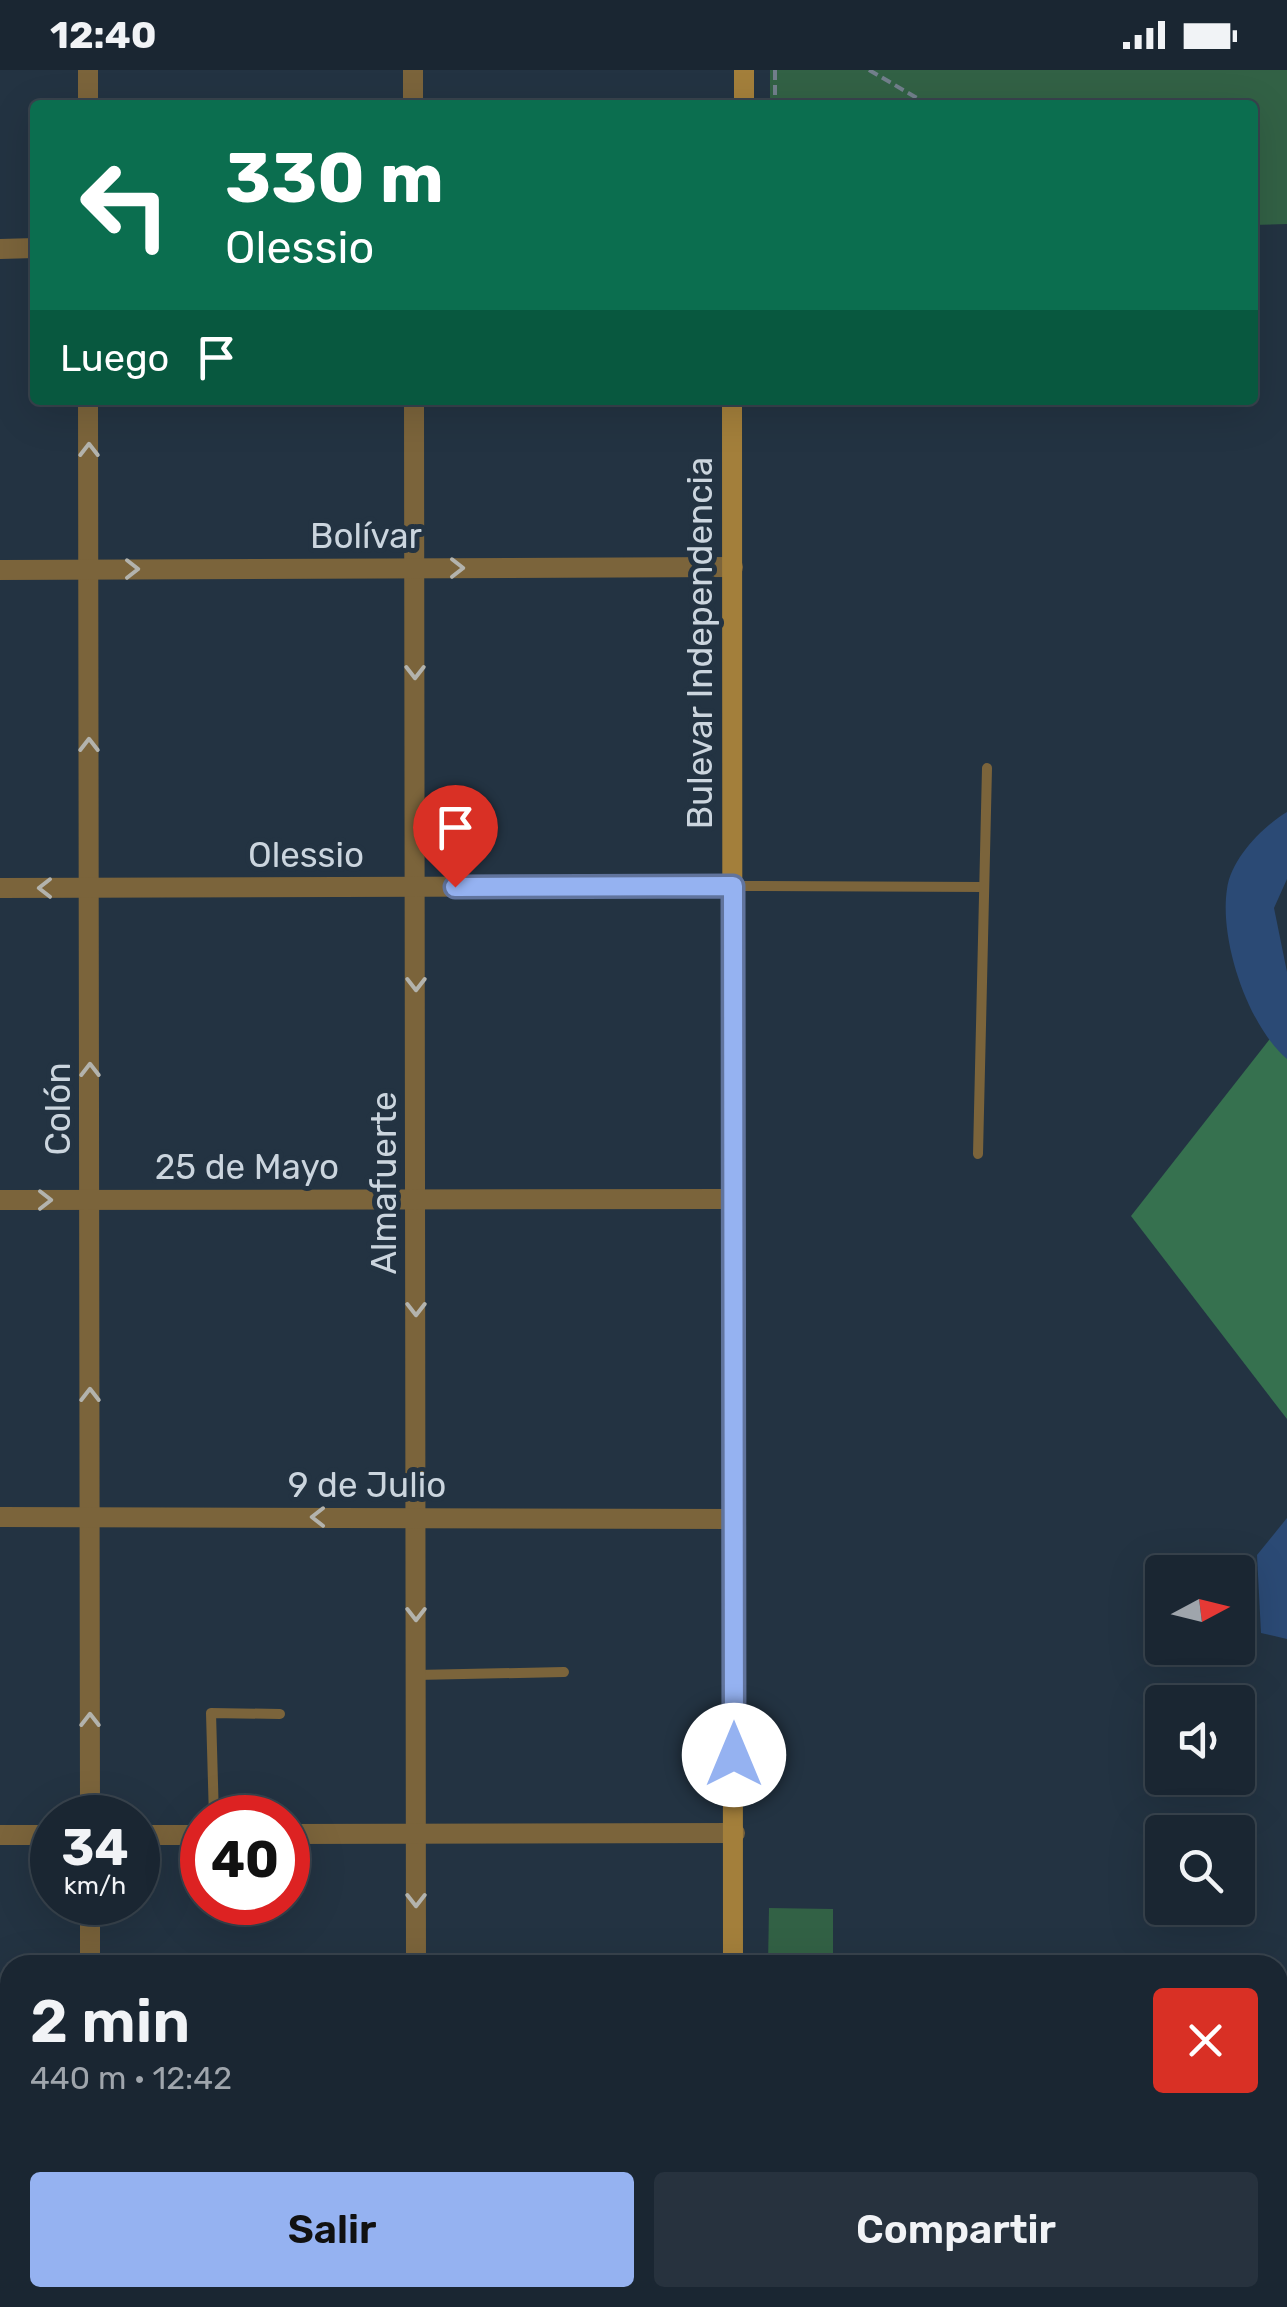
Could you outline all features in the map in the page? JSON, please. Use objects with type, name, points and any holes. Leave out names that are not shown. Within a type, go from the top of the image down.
[{"type":"street","points":[[88,70],[88,100]]},
{"type":"street","points":[[413,70],[413,100]]},
{"type":"street","points":[[731,70],[731,100]]},
{"type":"street","points":[[744,70],[744,100]]},
{"type":"street","points":[[0,248],[30,248]]},
{"type":"street","name":"Colón","points":[[88,405],[90,1795]]},
{"type":"street","name":"Almafuerte","points":[[414,405],[416,1955]]},
{"type":"street","name":"Bulevar Independencia","points":[[732,405],[733,1955]]},
{"type":"street","name":"Bolívar","points":[[0,570],[733,567]]},
{"type":"street","name":"Olessio","points":[[0,888],[733,886]]},
{"type":"street","name":"25 de Mayo","points":[[0,1200],[734,1199]]},
{"type":"street","name":"9 de Julio","points":[[0,1517],[734,1519]]},
{"type":"street","points":[[310,1834],[735,1833]]},
{"type":"street","points":[[0,1835],[30,1835]]},
{"type":"street","points":[[90,1925],[90,1955]]},
{"type":"lane","points":[[978,1154],[987,768]]},
{"type":"lane","points":[[733,886],[984,887]]},
{"type":"lane","points":[[416,1675],[564,1672]]},
{"type":"lane","points":[[213,1795],[211,1713],[280,1714]]},
{"type":"path","points":[[775,70],[775,100]]},
{"type":"path","points":[[869,70],[920,100]]},
{"type":"green space","points":[[770,70],[1287,70],[1287,224],[1258,225],[1258,100],[770,100]]},
{"type":"green space","points":[[1287,1017],[1287,1419],[1131,1216]]},
{"type":"green space","points":[[769,1908],[833,1909],[833,1955],[768,1955]]},
{"type":"water","points":[[1287,812],[1287,879],[1274,908],[1287,972],[1287,1059],[1260,1026],[1239,981],[1226,910],[1230,878],[1241,855],[1258,835]]},
{"type":"water","points":[[1287,1518],[1287,1639],[1261,1633],[1257,1555]]},
{"type":"route","points":[[455,887],[733,886],[734,1755]]}]
